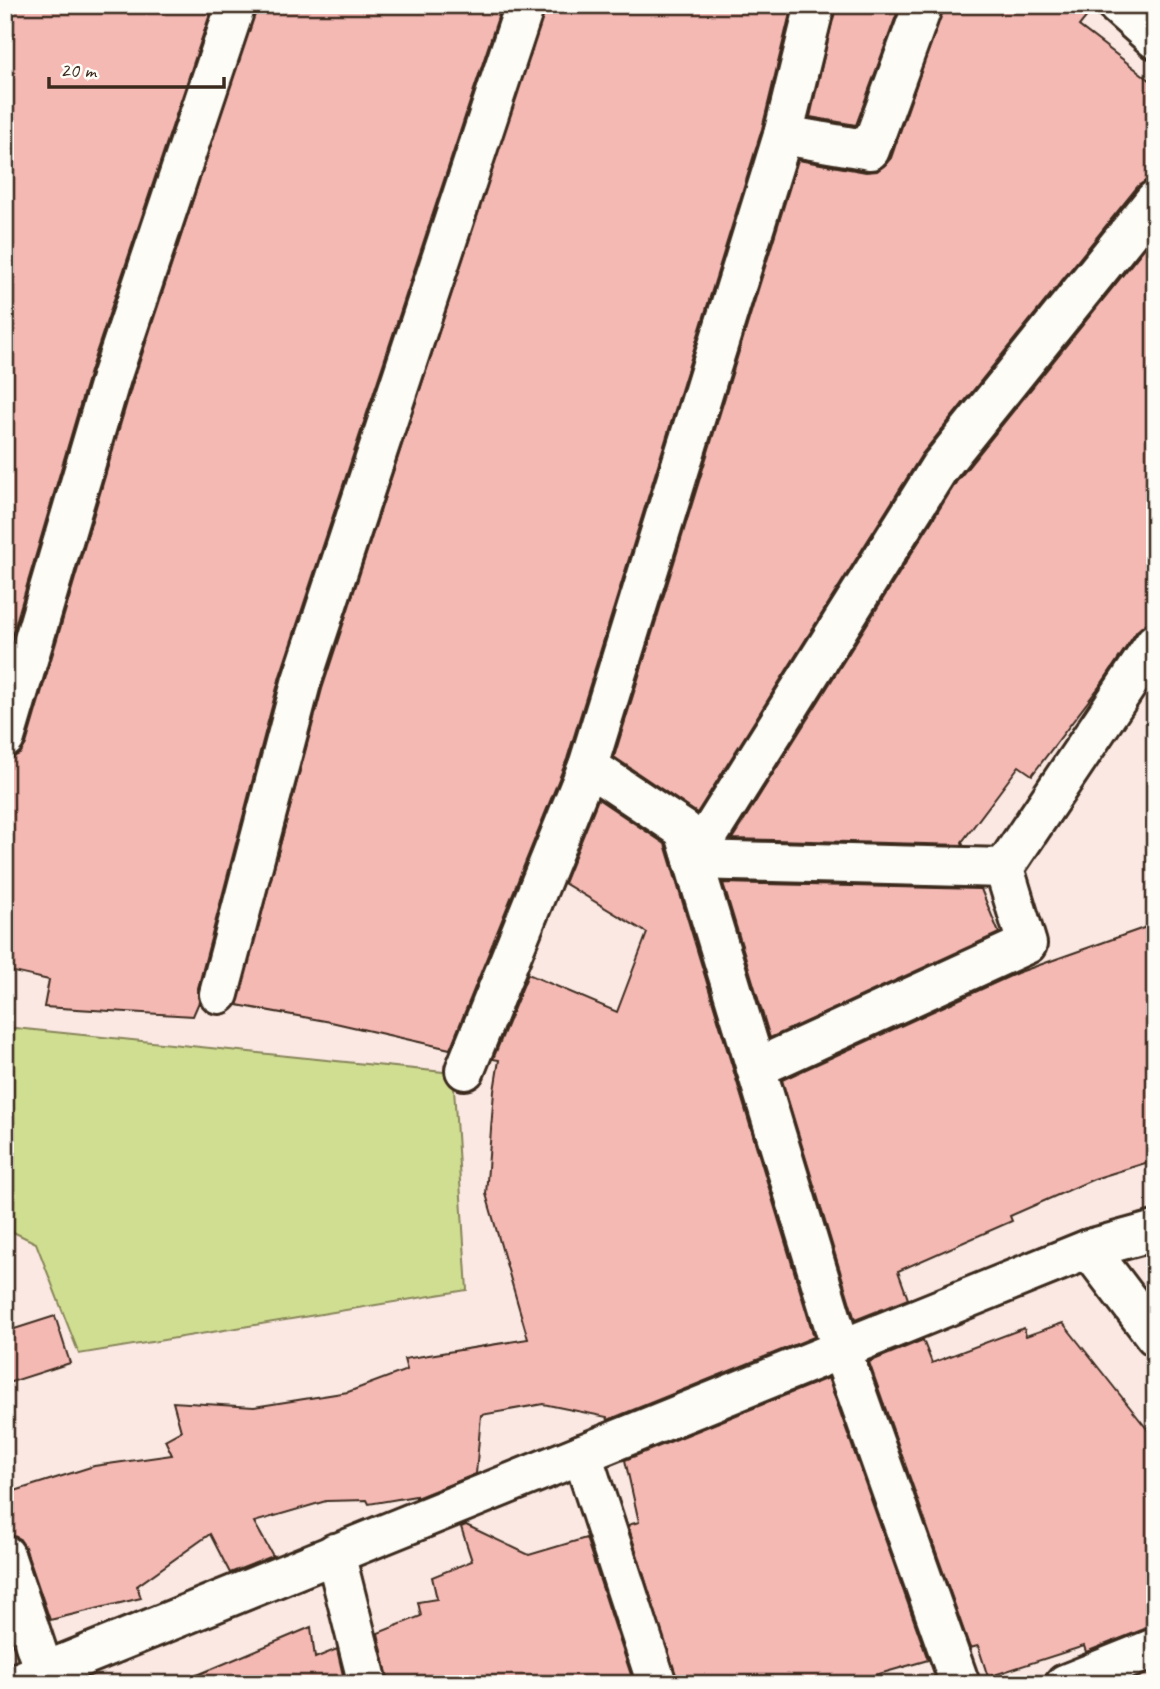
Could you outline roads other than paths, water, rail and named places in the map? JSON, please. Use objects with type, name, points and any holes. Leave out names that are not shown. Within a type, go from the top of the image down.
[{"type":"street","points":[[5,738],[111,378],[236,5]]},
{"type":"street","points":[[219,994],[301,683],[525,5]]},
{"type":"street","points":[[465,1070],[588,766],[783,135],[816,5]]},
{"type":"street","points":[[783,135],[870,150],[923,5]]},
{"type":"street","points":[[1117,5],[1155,39]]},
{"type":"street","points":[[693,860],[939,468],[1155,200]]},
{"type":"street","points":[[1004,869],[1155,643]]},
{"type":"street","points":[[588,766],[684,830],[841,1349],[960,1684]]},
{"type":"street","points":[[693,860],[1004,869]]},
{"type":"street","points":[[756,1068],[1027,944],[1004,869]]},
{"type":"street","points":[[5,1555],[36,1680],[335,1553],[1090,1249],[1155,1231]]},
{"type":"street","points":[[1090,1249],[1155,1336]]},
{"type":"street","points":[[582,1454],[657,1684]]},
{"type":"street","points":[[335,1553],[368,1684]]},
{"type":"street","points":[[1065,1684],[1155,1648]]}]
